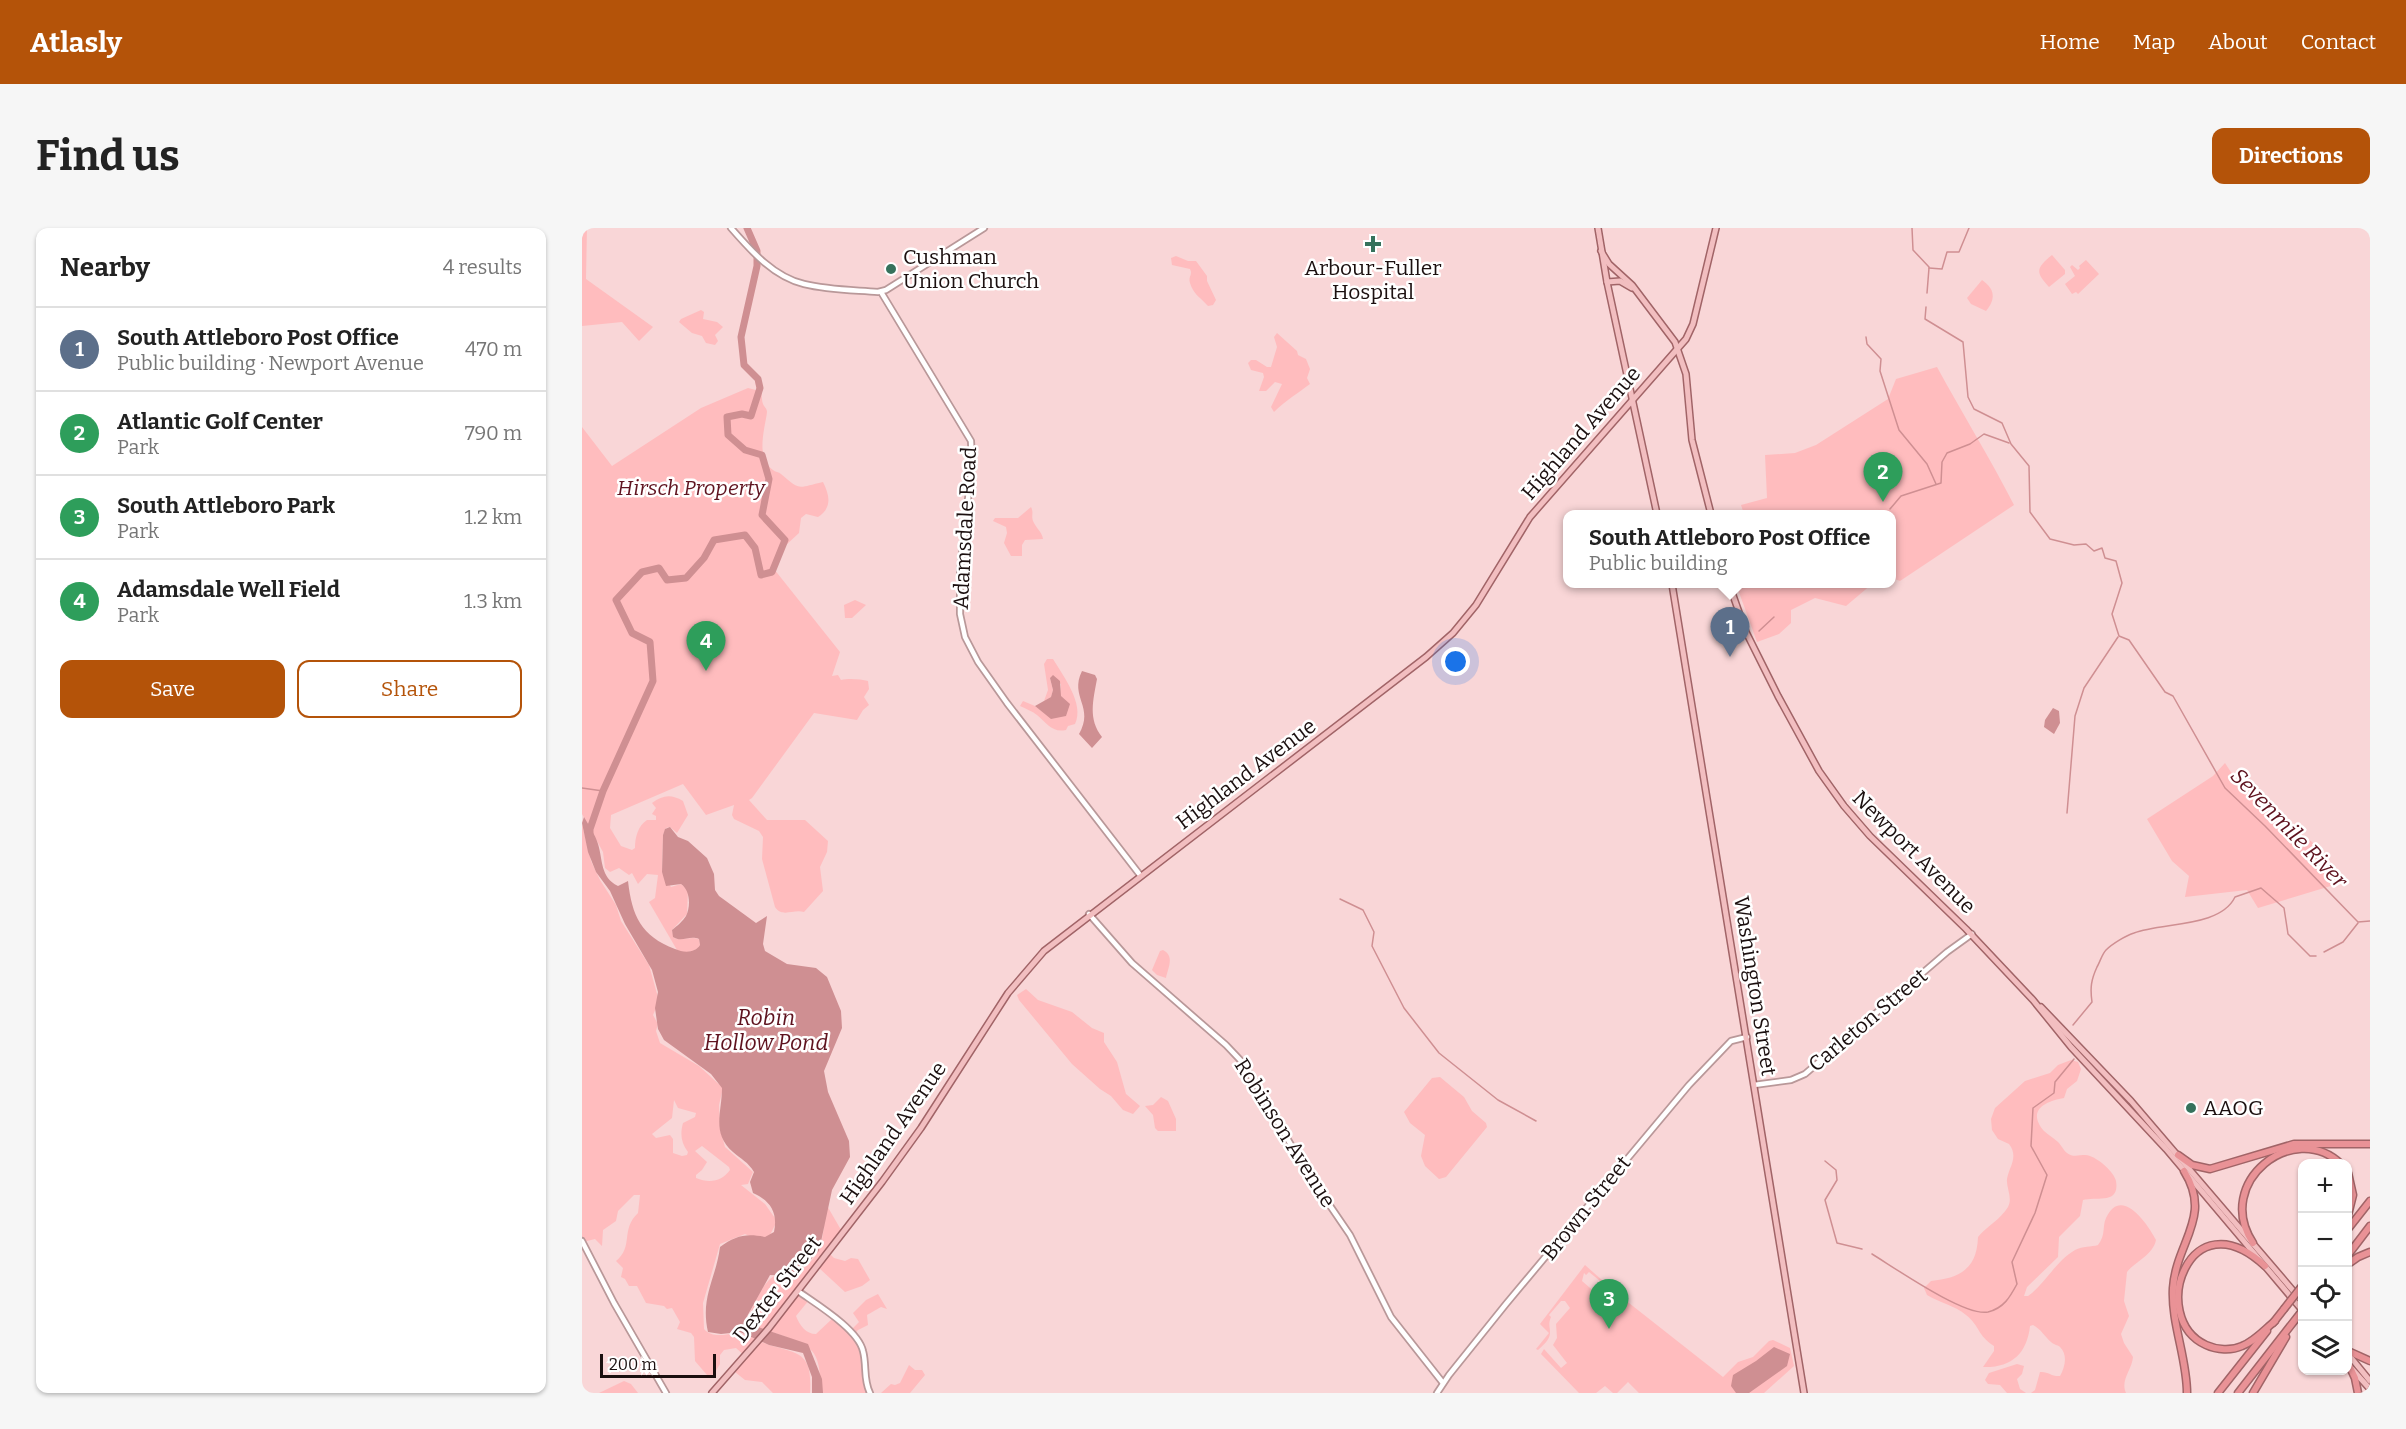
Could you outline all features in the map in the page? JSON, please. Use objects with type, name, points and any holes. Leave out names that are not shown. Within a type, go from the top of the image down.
[{"type":"highway","points":[[2178,1155],[2192,1165],[2210,1168],[2294,1144],[2370,1144]]},
{"type":"highway","points":[[2253,1243],[2243,1224],[2241,1202],[2247,1185],[2262,1166],[2283,1153],[2306,1149],[2326,1153],[2334,1159]]},
{"type":"highway","points":[[2184,1171],[2193,1187],[2196,1206],[2177,1266],[2173,1297],[2187,1393]]},
{"type":"highway","points":[[2352,1224],[2370,1201]]},
{"type":"highway","points":[[2352,1250],[2370,1226]]},
{"type":"highway","points":[[2265,1266],[2248,1252],[2233,1245],[2220,1244],[2205,1248],[2192,1258],[2182,1272],[2179,1291],[2180,1310],[2186,1326],[2194,1337],[2206,1345],[2220,1349],[2230,1349],[2246,1344],[2275,1321]]},
{"type":"highway","points":[[2352,1261],[2370,1252]]},
{"type":"highway","points":[[2218,1393],[2298,1291]]},
{"type":"highway","points":[[2238,1393],[2298,1317]]},
{"type":"highway","points":[[2253,1393],[2295,1321]]},
{"type":"highway","points":[[2352,1354],[2370,1361]]},
{"type":"highway","points":[[2352,1372],[2358,1393]]},
{"type":"main road","points":[[1593,228],[1600,243]]},
{"type":"main road","points":[[1598,228],[1607,282],[1656,510]]},
{"type":"main road","points":[[1678,348],[1691,330],[1716,228]]},
{"type":"main road","points":[[1601,251],[1609,264],[1627,278],[1662,322],[1678,348],[1686,374],[1692,440],[1710,510]]},
{"type":"main road","points":[[1607,282],[1624,282],[1639,294]]},
{"type":"main road","name":"Highland Avenue","points":[[843,1232],[921,1128],[1013,986],[1044,951],[1443,643],[1476,605],[1530,517],[1678,348]]},
{"type":"main road","name":"Washington Street","points":[[1673,588],[1804,1393]]},
{"type":"main road","name":"Newport Avenue","points":[[1730,588],[1759,660],[1829,786],[1865,831],[1972,934],[2033,1000],[2076,1053],[2184,1171],[2298,1306]]},
{"type":"main road","name":"Newport Avenue","points":[[2033,1000],[2069,1034],[2178,1155],[2298,1296]]},
{"type":"main road","name":"Dexter Street","points":[[712,1393],[769,1328],[843,1232]]},
{"type":"main road","points":[[2352,1358],[2370,1381]]},
{"type":"main road","points":[[2352,1369],[2370,1389]]},
{"type":"street","points":[[731,228],[761,260],[783,275],[804,284],[881,292],[984,228]]},
{"type":"street","name":"Adamsdale Road","points":[[881,292],[971,441],[972,463],[961,558],[960,601],[961,620],[968,642],[978,662],[1007,703],[1140,875]]},
{"type":"street","name":"Robinson Avenue","points":[[1089,914],[1127,958],[1230,1048],[1244,1064],[1305,1169],[1350,1235],[1391,1317],[1443,1383]]},
{"type":"street","name":"Carleton Street","points":[[1754,1085],[1791,1080],[1809,1071],[1947,952],[1972,934]]},
{"type":"street","name":"Brown Street","points":[[1437,1393],[1689,1085],[1731,1041],[1747,1037]]},
{"type":"street","points":[[582,1241],[614,1304],[666,1393]]},
{"type":"street","points":[[798,1290],[837,1320],[858,1341],[863,1350],[865,1377],[870,1393]]},
{"type":"green space","points":[[582,228],[587,228],[586,279],[653,327],[639,341],[622,322],[582,326]]},
{"type":"green space","points":[[2052,255],[2065,270],[2065,274],[2049,287],[2041,278],[2039,270]]},
{"type":"green space","points":[[1176,256],[1188,261],[1196,261],[1207,276],[1216,300],[1213,305],[1208,306],[1191,287],[1190,269],[1172,265],[1171,258]]},
{"type":"green space","points":[[2086,260],[2099,274],[2078,294],[2076,292],[2072,294],[2065,284],[2075,276],[2070,267],[2072,265],[2078,270]]},
{"type":"green space","points":[[1982,280],[1990,287],[1993,294],[1986,311],[1971,304],[1967,298]]},
{"type":"green space","points":[[701,310],[704,312],[703,319],[717,322],[723,327],[715,335],[718,341],[715,345],[706,343],[702,336],[692,333],[679,322]]},
{"type":"green space","points":[[1277,333],[1297,351],[1298,355],[1306,359],[1310,369],[1307,378],[1310,384],[1274,412],[1271,407],[1282,384],[1275,382],[1266,391],[1259,391],[1264,377],[1263,373],[1251,370],[1248,363],[1256,360],[1271,367],[1277,347],[1274,337]]},
{"type":"green space","points":[[1937,367],[2014,505],[1900,581],[1896,580],[1896,510],[1743,510],[1741,505],[1767,498],[1765,455],[1795,453],[1816,445],[1888,399],[1896,379]]},
{"type":"green space","name":"Hirsch Property","points":[[755,374],[760,377],[762,402],[767,411],[762,442],[767,464],[796,486],[804,487],[823,482],[828,497],[826,510],[818,517],[806,514],[801,518],[799,533],[785,546],[774,569],[840,652],[832,676],[838,675],[841,680],[868,681],[869,689],[864,697],[869,705],[857,720],[814,713],[749,800],[767,820],[805,820],[828,841],[827,852],[820,867],[823,891],[804,912],[784,913],[775,907],[762,859],[763,837],[759,831],[734,819],[732,815],[734,805],[706,815],[683,784],[611,815],[610,828],[621,846],[632,850],[635,848],[636,836],[641,825],[647,820],[656,820],[656,816],[652,814],[656,808],[652,803],[667,796],[683,801],[688,815],[677,833],[670,827],[666,828],[663,835],[662,872],[671,887],[681,884],[688,890],[687,914],[672,930],[674,938],[699,939],[700,945],[693,951],[683,952],[677,950],[649,902],[655,898],[658,875],[647,874],[638,884],[632,873],[629,875],[619,868],[610,872],[605,868],[603,852],[582,814],[582,427],[612,466],[701,408],[748,388],[756,390],[756,397],[757,391]]},
{"type":"green space","points":[[1031,507],[1033,521],[1043,539],[1025,540],[1022,545],[1022,556],[1011,556],[1004,543],[1006,527],[993,521],[995,518],[1018,518]]},
{"type":"green space","points":[[1737,588],[1867,588],[1846,606],[1815,598],[1791,610],[1791,623],[1779,634],[1757,642]]},
{"type":"green space","points":[[855,600],[866,605],[852,618],[845,618],[844,605]]},
{"type":"green space","points":[[1047,659],[1053,659],[1075,699],[1077,716],[1075,724],[1068,726],[1066,730],[1053,729],[1035,714],[1020,706],[1023,701],[1035,706],[1048,716],[1063,700],[1060,696],[1061,684],[1050,678],[1053,690],[1051,697],[1044,701],[1048,690],[1044,664]]},
{"type":"green space","points":[[2225,763],[2240,786],[2312,842],[2344,882],[2258,908],[2247,890],[2185,897],[2189,876],[2172,861],[2147,819],[2213,776]]},
{"type":"green space","points":[[582,824],[591,861],[600,880],[616,905],[621,921],[649,965],[659,1001],[653,1015],[658,1024],[656,1031],[660,1043],[699,1066],[723,1088],[719,1105],[720,1129],[725,1147],[753,1172],[748,1184],[741,1185],[765,1204],[777,1221],[768,1239],[756,1239],[745,1234],[720,1244],[703,1303],[704,1329],[708,1333],[718,1335],[743,1334],[797,1354],[807,1363],[810,1393],[773,1393],[762,1382],[745,1380],[735,1372],[746,1357],[736,1348],[724,1350],[720,1355],[720,1364],[712,1377],[707,1375],[695,1361],[694,1337],[691,1333],[677,1329],[680,1322],[672,1308],[667,1309],[664,1306],[646,1303],[637,1286],[629,1286],[621,1277],[623,1268],[616,1261],[624,1250],[630,1226],[638,1213],[640,1195],[634,1195],[618,1211],[616,1221],[603,1230],[602,1246],[595,1239],[583,1242]],"holes":[[[674,1100],[678,1108],[696,1113],[695,1117],[683,1123],[682,1138],[688,1152],[687,1155],[682,1156],[673,1153],[673,1139],[670,1135],[656,1138],[652,1134],[672,1118]],[[702,1146],[729,1167],[730,1170],[723,1177],[711,1181],[696,1178],[707,1162],[695,1151]]]},
{"type":"green space","points":[[1163,950],[1170,959],[1166,978],[1157,975],[1152,970],[1160,951]]},
{"type":"green space","points":[[1026,989],[1038,1000],[1072,1012],[1092,1028],[1104,1033],[1104,1042],[1117,1062],[1126,1094],[1140,1106],[1133,1114],[1123,1110],[1111,1096],[1072,1064],[1019,1000],[1017,995]]},
{"type":"green space","points":[[2071,1060],[2078,1062],[2081,1069],[2077,1081],[2067,1089],[2064,1098],[2051,1101],[2040,1108],[2037,1117],[2039,1124],[2070,1155],[2087,1155],[2102,1163],[2115,1177],[2116,1189],[2111,1197],[2083,1200],[2080,1216],[2059,1237],[2058,1257],[2027,1287],[2024,1296],[2034,1291],[2056,1266],[2075,1250],[2098,1245],[2102,1238],[2106,1218],[2112,1209],[2119,1205],[2126,1206],[2141,1217],[2156,1240],[2148,1254],[2127,1272],[2124,1301],[2129,1316],[2121,1334],[2133,1357],[2124,1384],[2126,1393],[2031,1393],[2035,1390],[2040,1372],[2060,1376],[2065,1361],[2063,1350],[2060,1347],[2052,1343],[2033,1325],[2030,1326],[2025,1344],[2016,1357],[2002,1365],[1983,1367],[1994,1351],[1994,1346],[1984,1338],[1966,1315],[1927,1295],[1924,1288],[1931,1281],[1941,1280],[1965,1270],[1974,1257],[1978,1237],[2008,1207],[2010,1197],[2007,1179],[2013,1153],[2009,1144],[1998,1139],[1992,1130],[1991,1119],[1995,1108],[2025,1081],[2050,1073],[2058,1065]]},
{"type":"green space","points":[[1440,1077],[1464,1097],[1472,1111],[1486,1123],[1487,1127],[1446,1177],[1439,1179],[1425,1166],[1421,1156],[1425,1135],[1410,1123],[1404,1112],[1432,1078]]},
{"type":"green space","points":[[1161,1097],[1168,1101],[1176,1119],[1176,1131],[1158,1131],[1155,1128],[1153,1115],[1145,1106],[1153,1105]]},
{"type":"green space","points":[[826,1204],[844,1235],[829,1253],[834,1258],[845,1261],[851,1258],[858,1259],[870,1280],[862,1286],[845,1292],[819,1268],[799,1291],[809,1300],[796,1316],[804,1329],[812,1334],[816,1334],[833,1318],[849,1332],[859,1322],[853,1313],[866,1300],[878,1294],[887,1309],[881,1307],[867,1315],[868,1325],[858,1330],[853,1336],[860,1343],[871,1393],[821,1393],[819,1365],[812,1351],[791,1339],[749,1325],[747,1320],[760,1292],[775,1275],[790,1277],[802,1270],[816,1255],[822,1238]]},
{"type":"green space","points":[[1585,1265],[1612,1289],[1605,1291],[1602,1288],[1605,1285],[1589,1272],[1586,1275],[1584,1273],[1582,1281],[1597,1294],[1600,1291],[1609,1295],[1615,1292],[1723,1377],[1738,1362],[1753,1357],[1769,1341],[1773,1340],[1790,1348],[1794,1366],[1764,1393],[1639,1393],[1628,1382],[1617,1393],[1613,1393],[1605,1386],[1596,1393],[1579,1393],[1541,1354],[1544,1349],[1561,1368],[1567,1363],[1553,1345],[1557,1338],[1556,1324],[1570,1308],[1565,1301],[1561,1301],[1549,1315],[1551,1317],[1550,1336],[1544,1345],[1536,1349],[1549,1333],[1540,1324]]},
{"type":"green space","points":[[2017,1364],[2024,1366],[2022,1374],[2017,1379],[2020,1389],[2026,1393],[2007,1393],[2000,1385],[1988,1384],[1985,1380],[1989,1373]]},
{"type":"green space","points":[[909,1365],[915,1370],[922,1370],[925,1375],[910,1393],[881,1393],[891,1384],[900,1383]]},
{"type":"green space","points":[[624,1381],[631,1384],[638,1393],[599,1393]]},
{"type":"water","points":[[1082,671],[1095,675],[1097,679],[1093,717],[1102,737],[1092,748],[1079,734],[1084,716],[1078,688]]},
{"type":"water","points":[[1053,675],[1060,681],[1061,696],[1070,704],[1066,716],[1051,719],[1035,706],[1051,697],[1053,690],[1050,678]]},
{"type":"water","points":[[2053,708],[2059,711],[2060,723],[2054,734],[2044,727],[2045,720]]},
{"type":"water","name":"Robin Hollow Pond","points":[[584,817],[597,840],[603,868],[608,878],[618,886],[628,881],[632,905],[640,923],[646,931],[663,944],[689,952],[700,945],[699,939],[673,937],[672,930],[686,916],[689,903],[684,887],[681,884],[666,886],[662,872],[663,835],[665,829],[670,827],[678,837],[688,841],[707,858],[714,874],[715,890],[719,896],[756,923],[767,916],[763,944],[765,951],[787,964],[816,968],[827,977],[841,1011],[842,1028],[824,1071],[828,1092],[849,1141],[850,1157],[832,1190],[819,1251],[794,1276],[770,1275],[745,1320],[752,1325],[808,1344],[822,1379],[823,1393],[812,1393],[812,1377],[803,1353],[769,1345],[740,1332],[721,1334],[708,1332],[707,1298],[720,1247],[741,1236],[765,1237],[774,1232],[774,1213],[769,1204],[753,1193],[750,1182],[754,1172],[752,1169],[726,1145],[722,1137],[719,1122],[722,1088],[711,1074],[664,1040],[658,1029],[655,1008],[658,992],[652,970],[625,924],[610,891],[596,872],[588,852],[582,823]]},
{"type":"water","points":[[1774,1347],[1790,1354],[1787,1366],[1749,1393],[1736,1393],[1731,1386],[1733,1375]]},
{"type":"waterway","points":[[590,836],[590,829],[603,791],[653,681],[650,642],[632,633],[616,600],[642,572],[659,568],[667,580],[686,578],[704,558],[714,540],[745,535],[755,548],[761,575],[772,572],[785,540],[762,515],[769,479],[762,455],[745,450],[728,435],[727,417],[742,414],[751,416],[760,388],[758,379],[744,365],[741,337],[757,266],[757,251],[747,228]]},
{"type":"waterway","points":[[1912,228],[1913,250],[1929,267]]},
{"type":"waterway","name":"Sevenmile River","points":[[1929,268],[1942,269],[1947,252],[1959,252],[1969,228]]},
{"type":"waterway","name":"Sevenmile River","points":[[1927,293],[1929,268]]},
{"type":"waterway","name":"Sevenmile River","points":[[1926,307],[1925,319],[1963,342],[1968,397],[1974,409],[2002,423],[2011,444],[2029,466],[2030,512],[2050,539],[2074,545],[2086,544],[2094,551],[2102,548],[2105,558],[2116,561],[2122,583],[2112,614],[2119,636],[2129,640],[2165,692],[2173,696],[2225,788],[2358,922],[2370,921]]},
{"type":"waterway","points":[[1866,337],[1867,344],[1881,359],[1880,371],[1899,430],[1927,464],[1936,484]]},
{"type":"waterway","points":[[1890,509],[1901,496],[1941,483],[1942,462],[1947,453],[1970,444],[1984,434],[2009,443]]},
{"type":"waterway","points":[[1759,631],[1774,617]]},
{"type":"waterway","points":[[2067,813],[2075,716],[2084,688],[2118,637]]},
{"type":"waterway","points":[[582,788],[603,791]]},
{"type":"waterway","points":[[2073,1025],[2092,1002],[2093,976],[2103,954],[2112,945],[2134,933],[2204,919],[2228,907],[2235,897],[2261,888],[2284,908],[2288,934],[2310,956],[2316,956]]},
{"type":"waterway","points":[[1340,899],[1363,910],[1374,932],[1372,946],[1404,1008],[1439,1053],[1498,1100],[1536,1121]]},
{"type":"waterway","points":[[2324,952],[2343,942],[2358,923]]},
{"type":"waterway","points":[[1872,1254],[1947,1300],[1963,1307],[1977,1312],[1988,1312],[2002,1305],[2017,1284],[2012,1262],[2035,1213],[2047,1175],[2031,1146],[2033,1108],[2054,1093],[2055,1082],[2074,1059]]},
{"type":"waterway","points":[[1825,1161],[1836,1170],[1837,1180],[1825,1200],[1837,1243],[1862,1249]]},
{"type":"place","name":"Arbour-Fuller Hospital","points":[[1373,244]]},
{"type":"place","name":"Cushman Union Church","points":[[891,269]]},
{"type":"place","name":"Atlantic Golf Center","points":[[1883,502]]},
{"type":"place","name":"South Attleboro Post Office","points":[[1730,657]]},
{"type":"place","name":"Adamsdale Well Field","points":[[706,671]]},
{"type":"place","name":"AAOG","points":[[2191,1108]]},
{"type":"place","name":"South Attleboro Park","points":[[1609,1329]]}]
